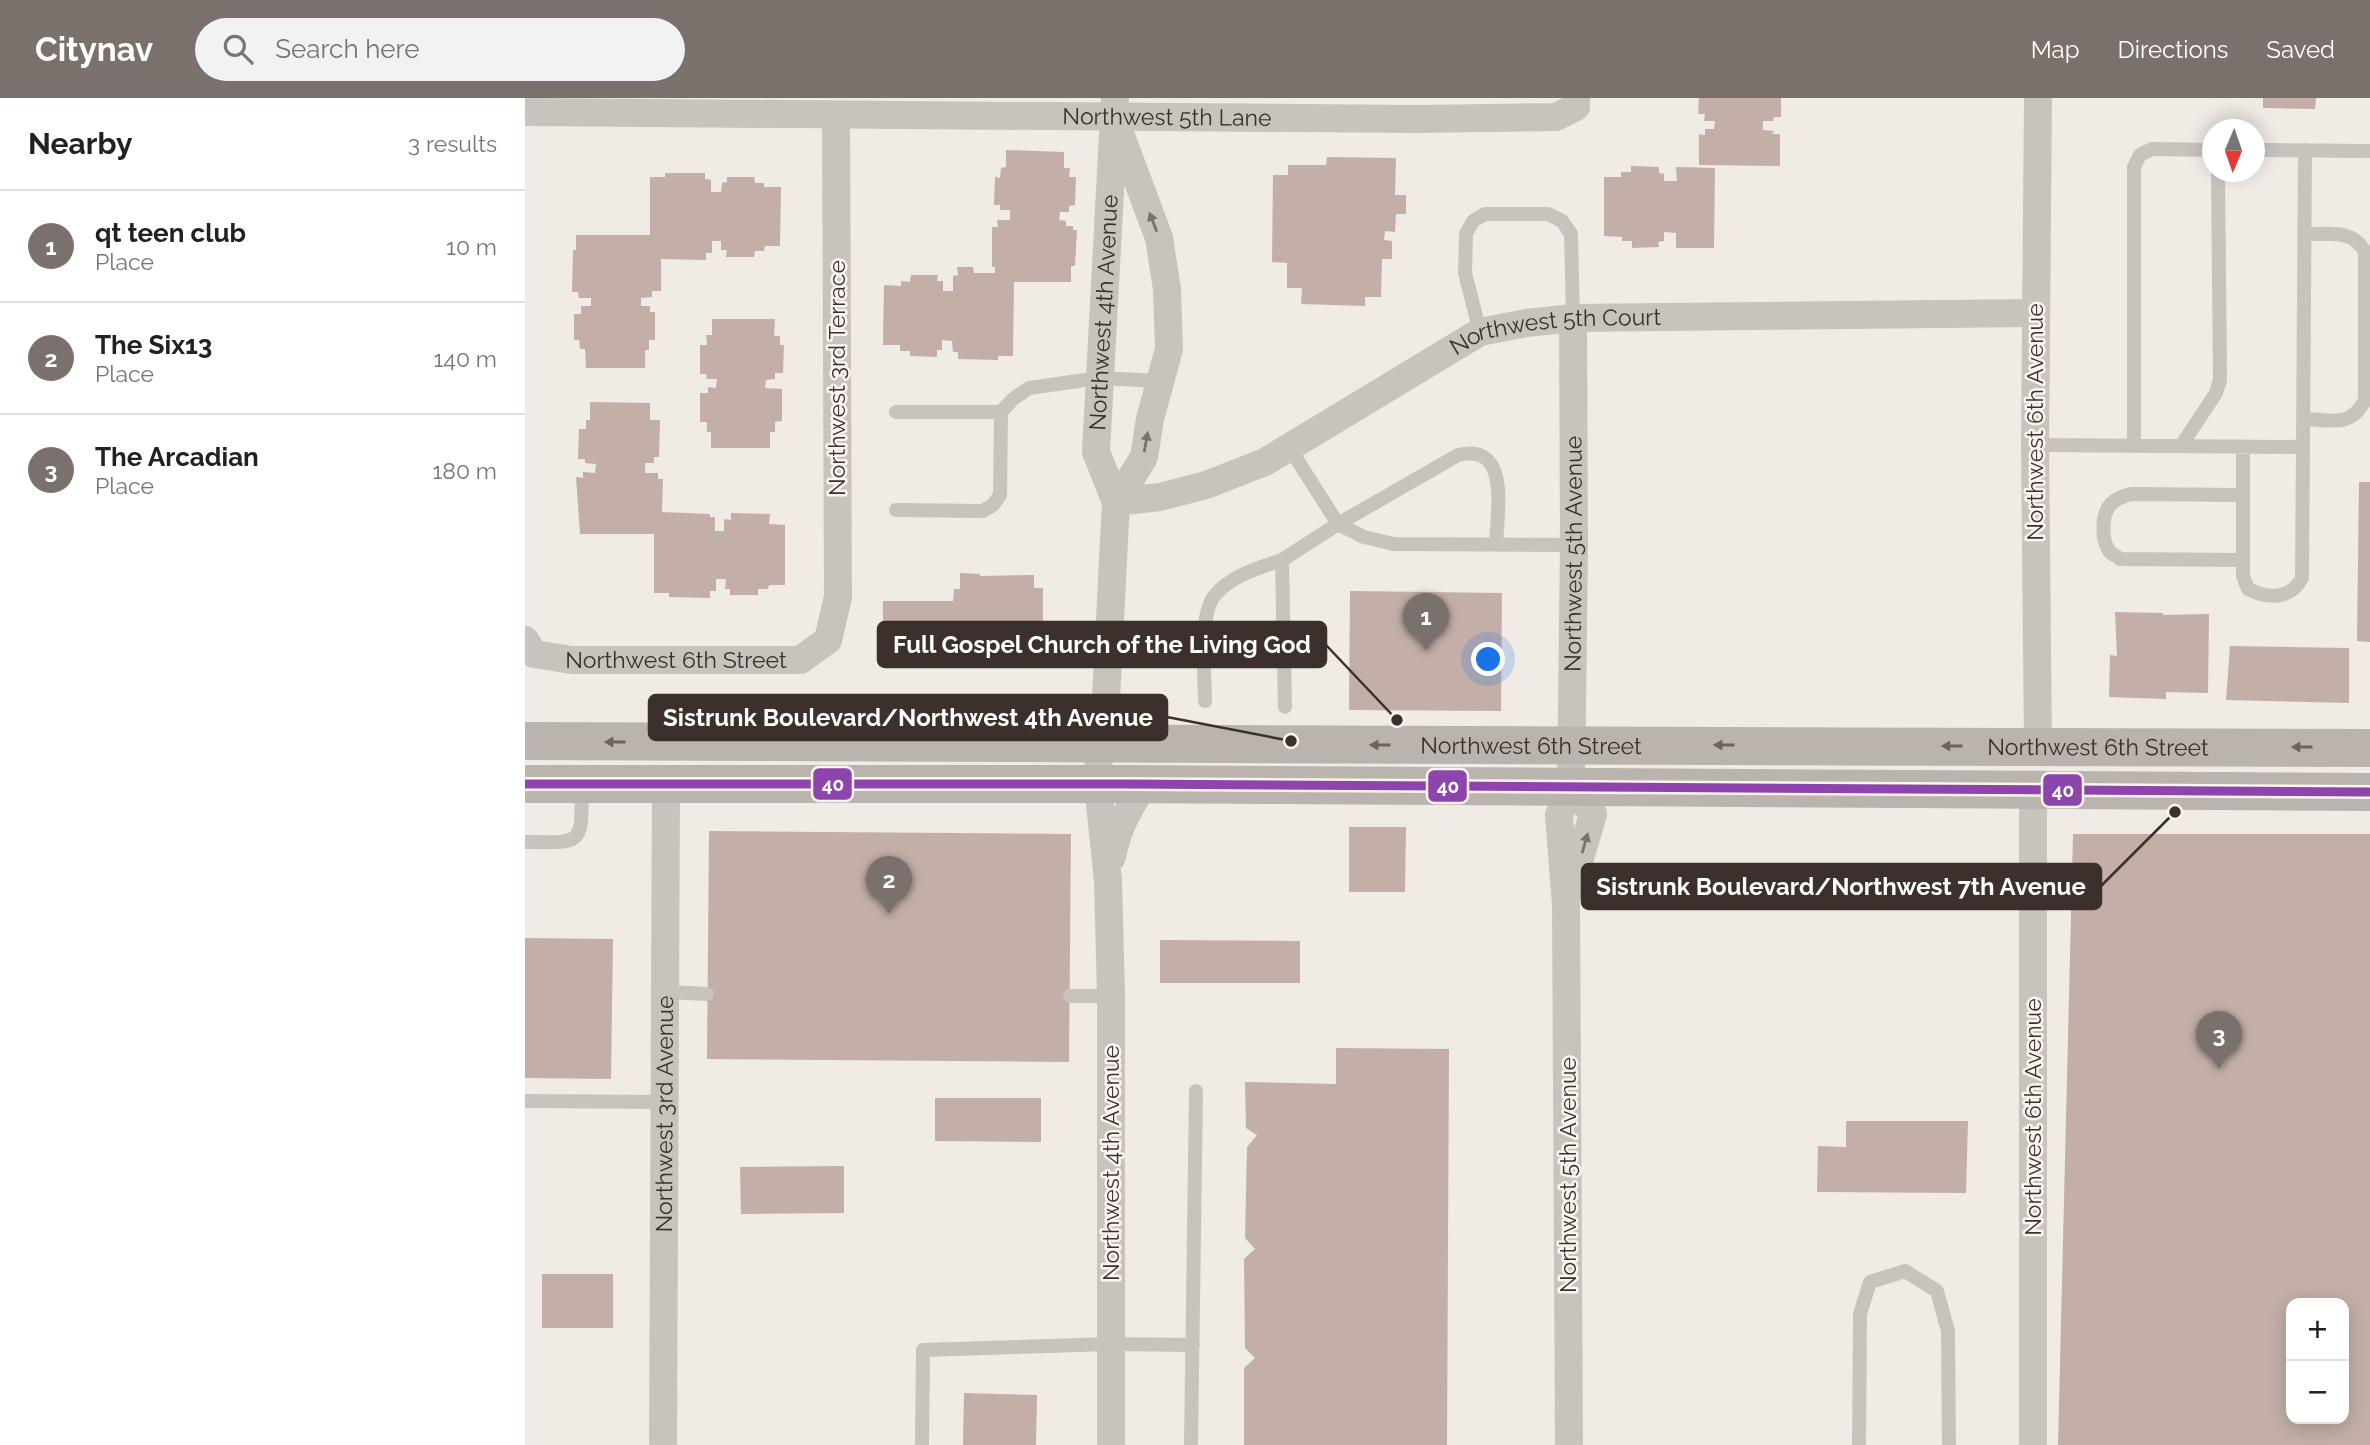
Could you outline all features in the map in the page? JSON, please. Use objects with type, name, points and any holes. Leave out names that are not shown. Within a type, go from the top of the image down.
[{"type":"street","name":"Northwest 6th Avenue","points":[[2038,98],[2035,313],[2038,747]]},
{"type":"street","name":"Northwest 5th Lane","points":[[525,112],[836,115],[1115,108],[1415,119],[1566,107]]},
{"type":"street","name":"Northwest 4th Avenue","points":[[1111,1445],[1111,996],[1108,881],[1098,784],[1099,745],[1105,718],[1116,502],[1096,452],[1115,108]]},
{"type":"street","name":"Northwest 4th Avenue","points":[[1115,108],[1159,238],[1167,289],[1169,349],[1144,457],[1116,502]]},
{"type":"street","name":"Northwest 3rd Terrace","points":[[828,640],[838,597],[836,115]]},
{"type":"street","name":"Northwest 5th Court","points":[[1116,502],[1160,497],[1206,485],[1265,462],[1480,332],[1573,318],[2035,313]]},
{"type":"street","name":"Northwest 5th Avenue","points":[[1569,1445],[1566,905],[1559,814],[1571,788],[1573,318]]},
{"type":"street","name":"Northwest 6th Street","points":[[525,640],[534,654],[572,660],[800,660],[828,640]]},
{"type":"street","name":"Northwest 6th Street","points":[[525,741],[2370,748]]},
{"type":"street","name":"Northwest 6th Street","points":[[525,784],[1144,784],[2370,792]]},
{"type":"street","name":"Northwest 4th Avenue","points":[[1108,881],[1116,836],[1127,811],[1144,784]]},
{"type":"street","name":"Northwest 3rd Avenue","points":[[663,1445],[666,785]]},
{"type":"street","name":"Northwest 6th Avenue","points":[[2033,790],[2033,1445]]},
{"type":"lane","points":[[2134,446],[2134,167],[2140,155],[2152,149],[2202,150]]},
{"type":"lane","points":[[2265,150],[2370,150]]},
{"type":"lane","points":[[2243,447],[2243,576],[2248,589],[2260,595],[2283,595],[2295,590],[2302,578],[2305,150]]},
{"type":"lane","points":[[2181,446],[2210,405],[2220,380],[2218,182]]},
{"type":"lane","points":[[1480,332],[1465,273],[1466,234],[1473,221],[1485,215],[1548,214],[1562,221],[1571,233],[1573,318]]},
{"type":"lane","points":[[2305,234],[2347,235],[2359,241],[2365,253],[2364,400],[2358,413],[2347,420],[2305,419]]},
{"type":"lane","points":[[896,510],[982,511],[993,505],[1000,495],[1001,412],[1013,398],[1029,388],[1099,378],[1160,382]]},
{"type":"lane","points":[[896,412],[1001,412]]},
{"type":"lane","points":[[2035,445],[2303,447]]},
{"type":"lane","points":[[1289,447],[1338,524],[1364,537],[1394,544],[1574,545]]},
{"type":"lane","points":[[1205,701],[1205,612],[1214,596],[1229,582],[1282,560],[1338,524],[1458,455],[1471,452],[1483,454],[1491,462],[1497,475],[1496,545]]},
{"type":"lane","points":[[2243,495],[2131,494],[2117,499],[2109,506],[2105,516],[2104,539],[2110,552],[2120,559],[2243,560]]},
{"type":"lane","points":[[1282,560],[1285,707]]},
{"type":"lane","points":[[525,842],[564,843],[575,839],[581,829],[582,785]]},
{"type":"lane","points":[[666,992],[707,994]]},
{"type":"lane","points":[[1070,996],[1111,996]]},
{"type":"lane","points":[[1191,1445],[1196,1091]]},
{"type":"lane","points":[[525,1101],[665,1102]]},
{"type":"lane","points":[[1859,1445],[1860,1314],[1870,1282],[1905,1270],[1937,1291],[1948,1331],[1949,1445]]},
{"type":"lane","points":[[922,1445],[923,1350],[1111,1344],[1193,1345]]},
{"type":"building","points":[[1699,98],[1781,98],[1781,117],[1774,117],[1773,121],[1763,121],[1763,130],[1780,134],[1780,166],[1699,165],[1699,134],[1705,135],[1705,129],[1714,129],[1715,121],[1704,121],[1705,114],[1698,114]]},
{"type":"building","points":[[2263,98],[2316,98],[2315,109],[2263,108]]},
{"type":"building","points":[[1006,150],[1064,152],[1064,168],[1070,168],[1069,177],[1076,177],[1075,205],[1069,206],[1069,212],[1060,212],[1059,220],[1066,221],[1066,226],[1073,226],[1073,230],[1077,230],[1075,266],[1071,266],[1071,282],[1014,282],[1013,356],[998,356],[998,360],[958,359],[958,352],[953,352],[952,341],[942,340],[942,350],[937,350],[937,357],[910,356],[910,351],[900,351],[900,345],[883,345],[884,285],[901,286],[901,281],[910,282],[911,275],[938,275],[937,281],[943,281],[943,291],[953,291],[953,276],[958,275],[957,267],[973,267],[974,273],[995,273],[995,267],[992,267],[992,227],[998,227],[997,220],[1010,220],[1010,210],[1000,210],[1000,205],[994,205],[995,177],[1000,178],[1001,168],[1006,167]]},
{"type":"building","points":[[1327,157],[1396,158],[1395,195],[1406,195],[1406,214],[1396,214],[1395,232],[1385,231],[1384,240],[1392,241],[1392,259],[1382,259],[1381,297],[1365,297],[1365,306],[1301,304],[1302,288],[1287,288],[1287,263],[1272,262],[1273,175],[1288,175],[1288,165],[1326,165]]},
{"type":"building","points":[[1631,166],[1659,167],[1659,173],[1664,174],[1664,181],[1677,181],[1676,167],[1715,168],[1714,248],[1676,248],[1676,233],[1664,232],[1664,241],[1658,242],[1659,247],[1632,248],[1632,241],[1622,241],[1622,237],[1604,236],[1604,177],[1621,177],[1621,172],[1631,172]]},
{"type":"building","points":[[665,173],[705,173],[705,179],[711,180],[711,192],[721,192],[722,183],[727,182],[727,177],[754,177],[755,183],[764,183],[764,187],[781,187],[780,246],[765,246],[764,251],[755,251],[754,257],[726,257],[727,250],[721,250],[721,241],[712,241],[712,253],[706,253],[706,260],[661,259],[661,291],[652,291],[652,297],[641,298],[641,306],[650,306],[650,312],[655,312],[655,340],[649,340],[649,350],[645,350],[645,368],[586,368],[585,349],[580,349],[579,340],[574,340],[574,314],[581,314],[581,306],[591,306],[591,298],[579,298],[578,292],[572,292],[576,235],[650,235],[650,177],[665,177]]},
{"type":"building","points":[[712,319],[775,319],[774,336],[780,336],[780,345],[784,345],[783,373],[775,373],[775,379],[766,380],[765,388],[782,389],[782,421],[775,422],[775,432],[770,432],[770,448],[711,448],[711,432],[707,432],[707,422],[700,422],[700,393],[708,393],[708,387],[716,388],[717,379],[707,379],[706,374],[700,374],[700,345],[707,345],[706,335],[712,335]]},
{"type":"building","points":[[590,402],[650,403],[650,420],[660,420],[659,457],[654,457],[654,463],[645,463],[645,473],[658,473],[658,479],[663,479],[662,512],[710,514],[710,517],[715,517],[715,531],[724,531],[724,519],[731,520],[731,513],[770,514],[769,524],[785,525],[785,585],[769,585],[768,589],[758,589],[758,595],[730,595],[730,589],[725,589],[726,579],[716,579],[716,591],[710,591],[710,598],[669,597],[669,593],[654,593],[654,534],[580,534],[576,477],[583,478],[583,472],[595,473],[596,464],[578,459],[579,429],[586,429],[586,420],[590,420]]},
{"type":"building","points":[[2359,482],[2370,482],[2370,642],[2357,641]]},
{"type":"building","points":[[960,573],[980,576],[1034,575],[1034,588],[1043,588],[1043,630],[1000,629],[1000,637],[987,637],[987,650],[958,650],[958,667],[902,668],[902,654],[883,653],[883,601],[953,601],[954,589],[960,589]]},
{"type":"building","points":[[1350,591],[1502,593],[1501,711],[1349,710]]},
{"type":"building","points":[[2115,612],[2209,614],[2208,693],[2166,692],[2166,699],[2109,697],[2110,655],[2117,656]]},
{"type":"building","points":[[2230,646],[2349,648],[2349,703],[2226,700]]},
{"type":"building","points":[[1349,827],[1406,827],[1405,892],[1349,892]]},
{"type":"building","points":[[709,831],[1071,834],[1069,1062],[707,1059]]},
{"type":"building","points":[[2073,834],[2370,834],[2370,1445],[2058,1445]]},
{"type":"building","points":[[525,938],[613,939],[611,1079],[525,1078]]},
{"type":"building","points":[[1160,940],[1300,941],[1300,983],[1160,983]]},
{"type":"building","points":[[1336,1048],[1449,1049],[1447,1445],[1244,1445],[1244,1368],[1255,1358],[1245,1348],[1244,1259],[1255,1249],[1245,1238],[1247,1147],[1257,1135],[1246,1128],[1245,1082],[1336,1084]]},
{"type":"building","points":[[935,1098],[1041,1098],[1041,1142],[935,1141]]},
{"type":"building","points":[[1846,1121],[1968,1121],[1966,1193],[1817,1192],[1818,1146],[1846,1147]]},
{"type":"building","points":[[844,1166],[844,1213],[741,1214],[740,1167]]},
{"type":"building","points":[[542,1274],[613,1274],[613,1328],[542,1328]]},
{"type":"building","points":[[964,1393],[1037,1395],[1036,1445],[963,1445]]},
{"type":"transit line","name":"40","points":[[525,784],[1126,784],[2370,792]]},
{"type":"place","name":"qt teen club","points":[[1426,651]]},
{"type":"place","name":"Full Gospel Church of the Living God","points":[[1397,720]]},
{"type":"place","name":"Sistrunk Boulevard/Northwest 4th Avenue","points":[[1291,741]]},
{"type":"place","name":"Sistrunk Boulevard/Northwest 7th Avenue","points":[[2175,812]]},
{"type":"place","name":"The Six13","points":[[889,914]]},
{"type":"place","name":"The Arcadian","points":[[2219,1069]]}]
